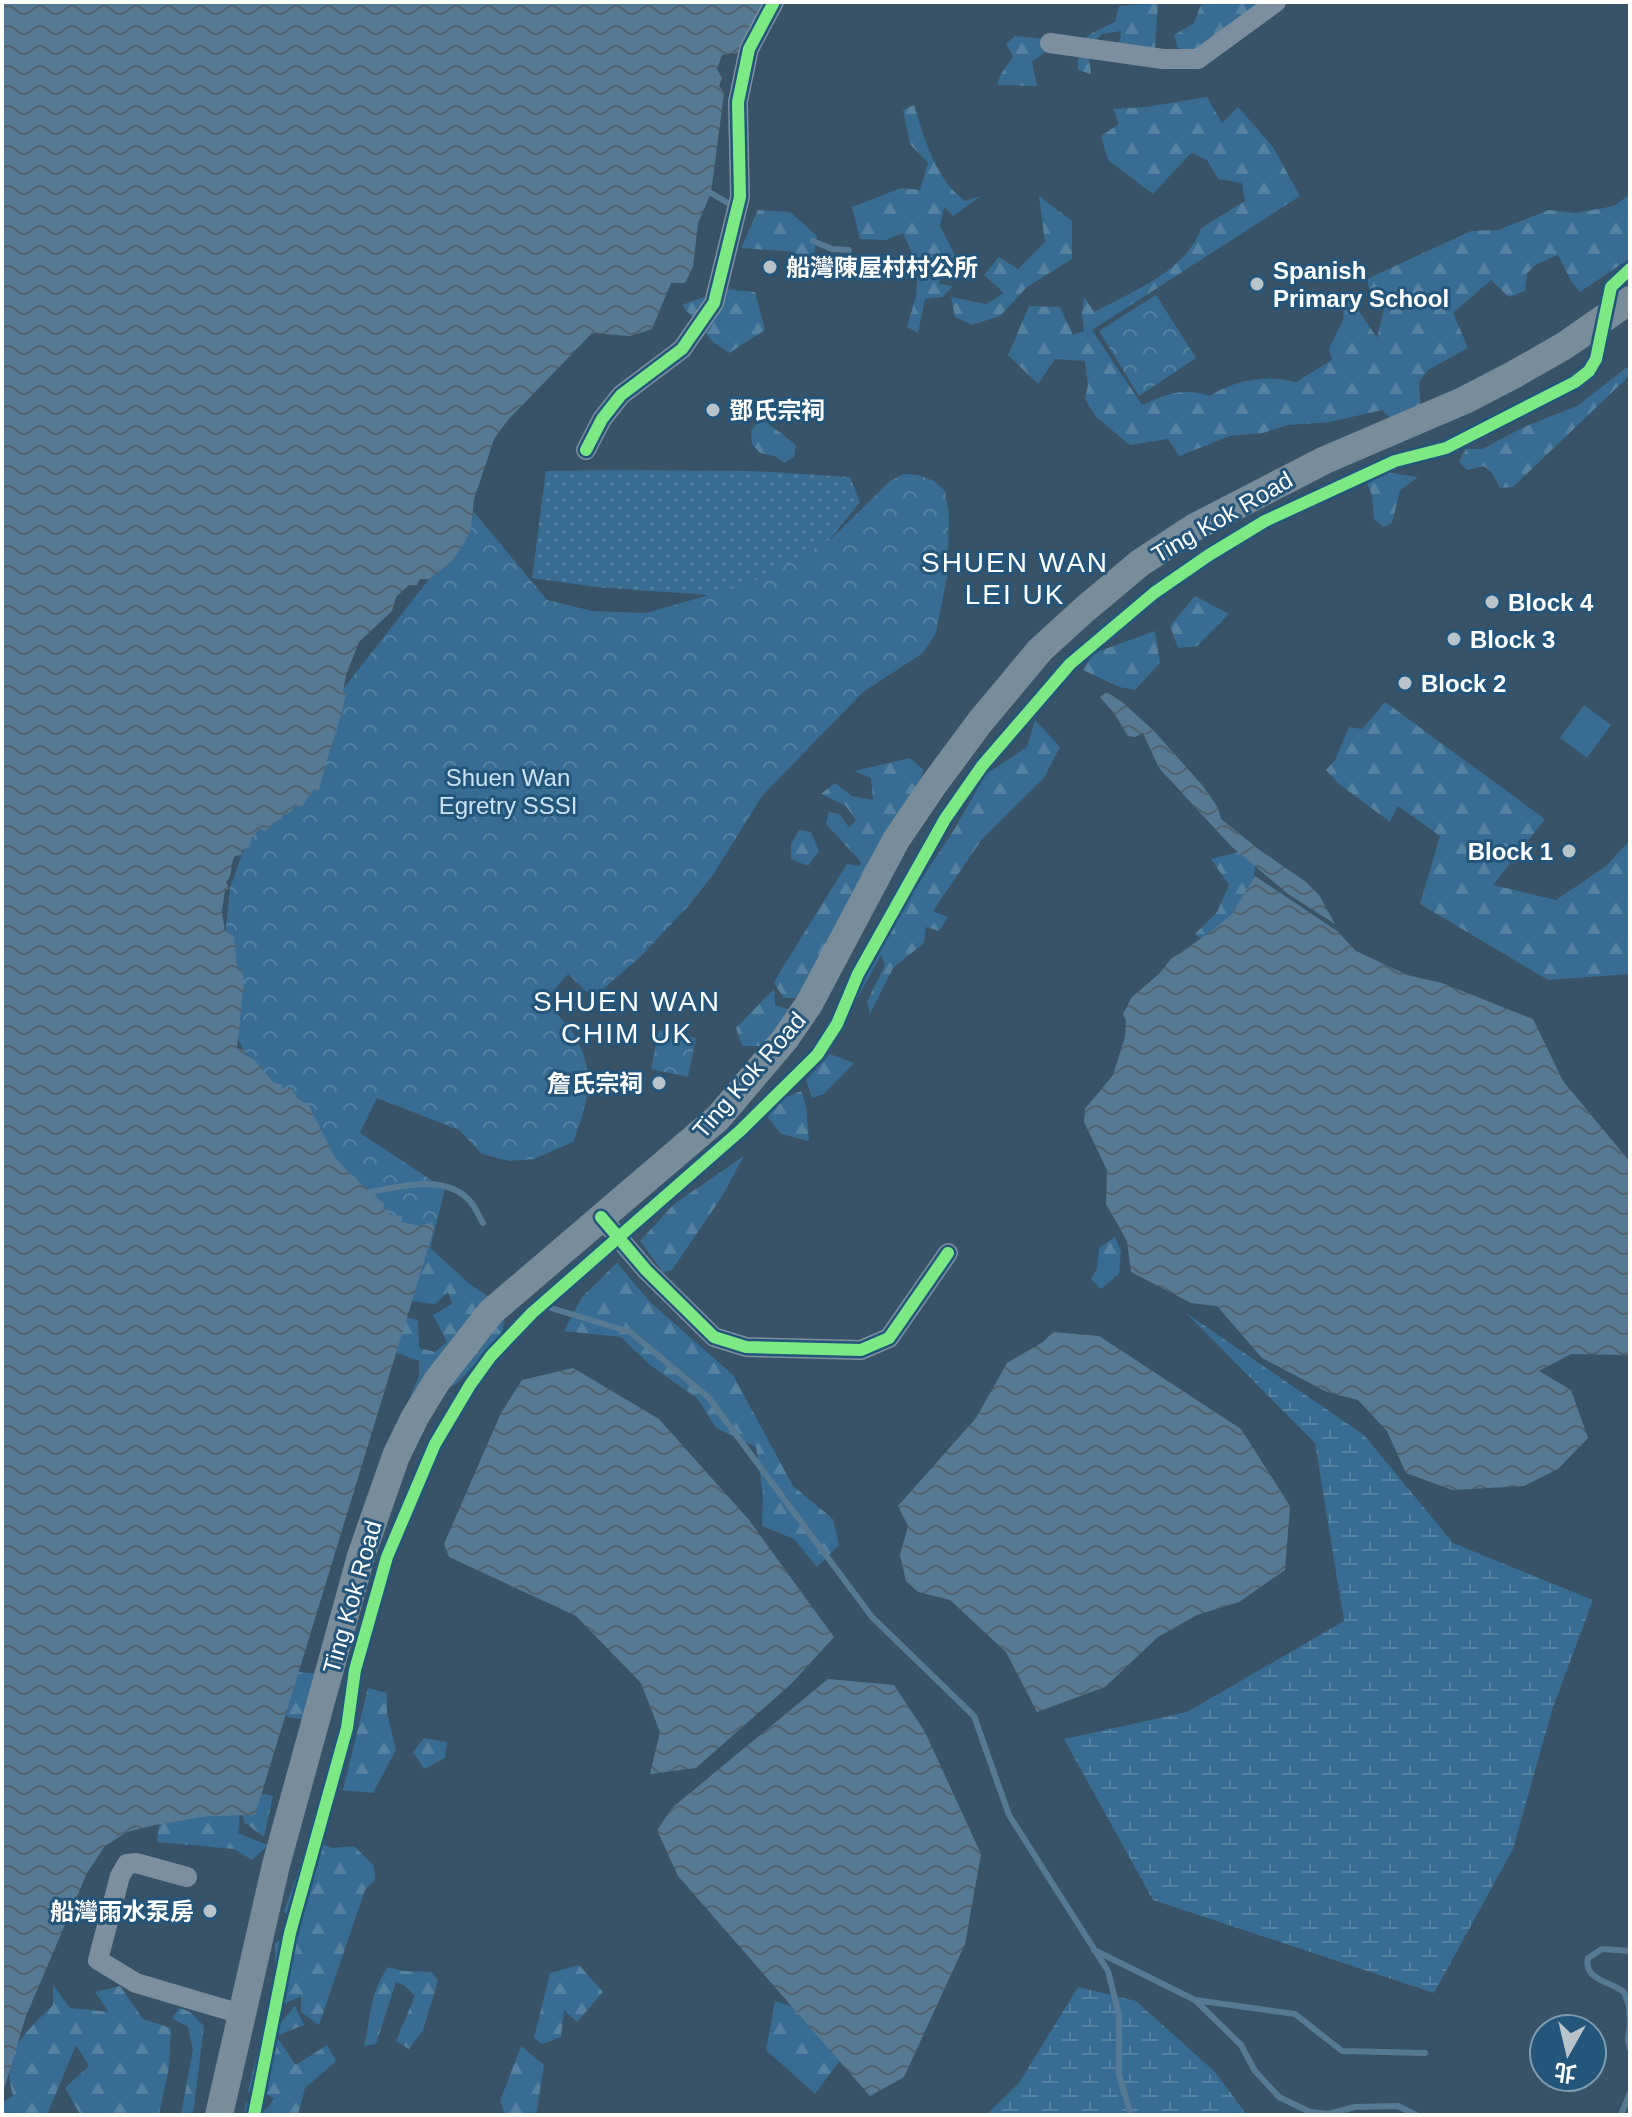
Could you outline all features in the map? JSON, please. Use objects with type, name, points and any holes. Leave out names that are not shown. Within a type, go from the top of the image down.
[{"type":"main road","name":"Ting Kok Road","points":[[219,2115],[276,1865],[357,1572],[396,1456],[437,1381],[491,1312],[718,1118],[785,1039],[809,1004],[896,840],[934,784],[1040,650],[1085,609],[1140,563],[1195,527],[1325,460],[1465,400],[1564,346],[1630,300]]},
{"type":"street","points":[[586,450],[602,419],[621,395],[682,349],[714,303],[740,197],[738,102],[749,49],[774,2]]},
{"type":"street","points":[[1050,43],[1163,59],[1198,59],[1276,2]]},
{"type":"street","points":[[601,1217],[695,1320],[714,1337],[736,1346],[861,1350],[875,1345],[889,1338],[948,1253]]},
{"type":"street","points":[[187,1877],[136,1863],[127,1864],[120,1876],[98,1960],[136,1983],[241,2014]]},
{"type":"green space","points":[[1202,2],[1275,2],[1203,56],[1178,48],[1174,35],[1194,23]]},
{"type":"green space","points":[[1158,3],[1155,48],[1113,51],[1120,40],[1121,31],[1102,34],[1088,48],[1091,74],[1078,70],[1082,43],[1091,34],[1115,22],[1119,6]]},
{"type":"green space","points":[[1015,36],[1045,39],[1045,52],[1032,62],[1037,86],[997,85],[1013,57],[1006,44]]},
{"type":"green space","points":[[1207,97],[1222,123],[1238,107],[1273,147],[1300,196],[1092,330],[1142,405],[1175,393],[1192,392],[1210,396],[1219,390],[1252,380],[1296,382],[1332,360],[1329,349],[1343,320],[1344,301],[1353,302],[1377,338],[1384,309],[1371,296],[1367,279],[1471,231],[1498,230],[1549,210],[1576,213],[1614,206],[1630,194],[1630,258],[1580,292],[1558,255],[1537,264],[1527,273],[1525,291],[1509,297],[1491,280],[1453,313],[1468,348],[1428,370],[1419,382],[1422,427],[1409,434],[1382,410],[1330,422],[1288,425],[1263,433],[1230,436],[1179,456],[1168,439],[1130,445],[1096,417],[1085,399],[1088,385],[1085,361],[1055,359],[1038,384],[1008,355],[1029,306],[1060,307],[1073,335],[1084,331],[1084,297],[1094,312],[1156,279],[1184,256],[1201,228],[1245,201],[1242,183],[1218,179],[1207,160],[1191,153],[1153,194],[1108,160],[1101,136],[1119,124],[1113,109]]},
{"type":"green space","points":[[914,105],[932,158],[946,182],[965,201],[981,196],[953,216],[944,207],[940,226],[956,257],[942,260],[939,284],[953,286],[943,297],[925,299],[918,333],[907,327],[916,296],[918,267],[903,233],[886,240],[860,239],[852,207],[901,188],[920,190],[928,163],[910,144],[903,110]]},
{"type":"green space","points":[[1039,196],[1072,221],[1072,259],[1027,287],[1000,316],[972,325],[955,317],[951,297],[986,304],[1004,293],[984,275],[999,257],[1018,269],[1045,242]]},
{"type":"green space","points":[[758,210],[790,212],[817,236],[812,265],[794,252],[741,248]]},
{"type":"green space","points":[[726,289],[755,292],[765,330],[729,353],[713,342],[682,305]]},
{"type":"green space","points":[[1156,295],[1196,358],[1139,396],[1099,331]]},
{"type":"green space","points":[[1630,365],[1630,375],[1513,487],[1500,488],[1484,466],[1467,470],[1459,462],[1466,449],[1482,449],[1524,427],[1577,406]]},
{"type":"green space","points":[[761,418],[796,445],[794,457],[784,463],[775,456],[760,453],[752,444],[751,431]]},
{"type":"green space","points":[[546,471],[753,471],[850,477],[860,502],[809,565],[735,597],[596,587],[532,578]]},
{"type":"green space","points":[[1383,472],[1418,477],[1400,490],[1392,523],[1383,527],[1374,519],[1372,495],[1365,478]]},
{"type":"green space","name":"Shuen Wan Egretry SSSI","points":[[903,474],[934,481],[945,491],[949,515],[947,577],[936,633],[923,653],[863,692],[762,796],[713,875],[641,956],[593,998],[568,974],[545,1000],[573,1033],[581,1047],[588,1074],[583,1114],[573,1142],[534,1159],[509,1161],[482,1154],[459,1130],[377,1098],[360,1133],[445,1189],[430,1248],[321,1156],[267,1095],[237,1037],[225,978],[226,926],[230,888],[249,834],[340,693],[429,579],[451,562],[472,520],[473,511],[547,600],[592,611],[646,613],[748,584],[787,565],[832,538],[890,481]]},
{"type":"green space","points":[[1195,596],[1229,614],[1197,646],[1178,648],[1170,626]]},
{"type":"green space","points":[[1155,631],[1160,663],[1135,690],[1119,687],[1083,670],[1094,653]]},
{"type":"green space","points":[[1385,702],[1545,819],[1493,885],[1556,900],[1606,866],[1630,840],[1630,974],[1548,980],[1420,904],[1440,836],[1398,806],[1390,822],[1339,784],[1326,770],[1335,760],[1349,727],[1362,729]]},
{"type":"green space","points":[[1584,705],[1611,725],[1587,758],[1560,738]]},
{"type":"green space","points":[[1035,720],[1060,747],[1044,778],[982,839],[933,911],[948,917],[939,931],[926,927],[924,943],[893,968],[870,1014],[867,1002],[885,965],[881,955],[858,997],[851,994],[871,939],[892,904],[904,905],[954,830],[986,774],[1027,747]]},
{"type":"green space","points":[[910,758],[924,770],[909,805],[804,998],[784,998],[774,983],[781,970],[847,864],[860,866],[861,862],[826,824],[829,812],[840,814],[849,828],[856,820],[846,806],[821,794],[835,783],[852,796],[873,800],[871,778],[854,771]]},
{"type":"green space","points":[[799,830],[811,832],[819,851],[808,866],[791,859],[791,844]]},
{"type":"green space","points":[[1250,849],[1256,861],[1249,909],[1209,944],[1195,934],[1217,912],[1229,885],[1211,859]]},
{"type":"green space","points":[[774,989],[775,1005],[802,1014],[772,1046],[742,1046],[736,1028]]},
{"type":"green space","points":[[659,1030],[696,1038],[688,1077],[651,1069]]},
{"type":"green space","points":[[830,1054],[854,1063],[824,1094],[812,1098],[806,1080]]},
{"type":"green space","points":[[801,1091],[806,1106],[809,1141],[781,1134],[768,1118],[775,1102]]},
{"type":"green space","points":[[744,1156],[721,1198],[672,1270],[663,1272],[640,1241],[674,1204]]},
{"type":"green space","points":[[1115,1237],[1121,1251],[1119,1274],[1101,1289],[1091,1279],[1097,1269],[1099,1248]]},
{"type":"green space","points":[[429,1247],[471,1285],[505,1307],[502,1336],[455,1385],[406,1407],[419,1376],[419,1361],[392,1351],[398,1315],[418,1320],[419,1348],[435,1352],[447,1342],[433,1315],[452,1304],[448,1292],[435,1304],[410,1301]]},
{"type":"green space","points":[[617,1263],[650,1302],[733,1375],[793,1486],[833,1519],[839,1545],[817,1567],[794,1539],[762,1526],[763,1494],[756,1447],[716,1428],[697,1398],[650,1365],[621,1337],[564,1331],[582,1297]]},
{"type":"green space","points":[[1186,1313],[1364,1435],[1453,1543],[1593,1600],[1553,1707],[1513,1849],[1434,1993],[1153,1900],[1064,1739],[1187,1712],[1344,1621],[1315,1443]]},
{"type":"green space","points":[[276,1670],[321,1674],[308,1720],[287,1717],[271,1693]]},
{"type":"green space","points":[[368,1688],[387,1693],[387,1713],[396,1750],[373,1793],[343,1790]]},
{"type":"green space","points":[[424,1738],[447,1742],[445,1758],[424,1769],[413,1752]]},
{"type":"green space","points":[[251,1791],[273,1796],[264,1837],[244,1822],[241,1808]]},
{"type":"green space","points":[[226,1809],[240,1814],[238,1833],[268,1845],[252,1860],[234,1849],[157,1842],[159,1821]]},
{"type":"green space","points":[[310,1839],[332,1848],[354,1846],[374,1866],[375,1880],[365,1890],[319,2025],[301,2012],[301,1996],[286,2003],[275,2002],[275,1943],[297,1931],[284,1911]]},
{"type":"green space","points":[[579,1965],[603,1992],[577,2022],[564,2010],[561,2037],[542,2044],[534,2038],[550,1973]]},
{"type":"green space","points":[[388,1967],[432,1972],[438,1981],[423,2030],[409,2049],[396,2041],[415,1996],[396,1982],[376,2044],[364,2046],[374,1997]]},
{"type":"green space","points":[[53,1985],[70,2008],[109,2012],[95,1992],[120,1986],[143,2019],[171,2028],[169,2067],[159,2115],[80,2114],[65,2088],[89,2066],[76,2045],[47,2115],[2,2115],[2,2102],[13,2096],[10,2067],[13,2055],[25,2034],[53,2005]]},
{"type":"green space","points":[[1078,1987],[1136,2001],[1215,2072],[1247,2115],[986,2115],[1019,2083]]},
{"type":"green space","points":[[775,2001],[819,2015],[850,2047],[815,2094],[766,2050]]},
{"type":"green space","points":[[295,2006],[304,2025],[276,2036],[296,2065],[327,2045],[336,2061],[305,2088],[298,2115],[244,2115],[246,2102],[260,2113],[268,2108],[274,2098],[264,2093],[248,2092],[265,2022],[283,2020]]},
{"type":"green space","points":[[179,2008],[190,2012],[204,2026],[193,2115],[181,2114],[193,2050],[188,2027],[172,2018]]},
{"type":"green space","points":[[521,2046],[544,2065],[536,2115],[505,2115],[500,2101]]},
{"type":"water","points":[[2,2],[764,2],[737,53],[722,55],[717,69],[722,78],[719,86],[724,93],[711,193],[698,223],[693,267],[685,283],[671,283],[652,329],[630,336],[592,333],[508,420],[494,439],[474,499],[471,528],[465,542],[451,562],[429,579],[420,579],[417,585],[409,585],[396,597],[392,611],[359,642],[346,675],[343,707],[319,791],[314,789],[302,806],[294,806],[291,812],[276,820],[266,831],[259,829],[250,847],[243,849],[241,855],[233,859],[222,912],[225,931],[234,936],[237,968],[242,970],[244,980],[237,1048],[244,1050],[246,1056],[258,1064],[274,1083],[291,1088],[297,1098],[308,1104],[335,1158],[384,1204],[383,1208],[390,1211],[390,1215],[402,1216],[402,1222],[420,1226],[432,1222],[434,1229],[255,1815],[209,1816],[155,1825],[127,1832],[105,1846],[87,1873],[26,2016],[2,2096]]},
{"type":"water","points":[[1107,692],[1153,730],[1203,786],[1218,808],[1221,819],[1319,895],[1335,924],[1288,894],[1231,846],[1159,768],[1143,733],[1128,736],[1100,697]]},
{"type":"water","points":[[1255,876],[1337,931],[1356,951],[1407,975],[1442,983],[1533,1019],[1563,1081],[1630,1162],[1630,1355],[1571,1354],[1539,1371],[1571,1390],[1588,1438],[1558,1469],[1524,1486],[1452,1490],[1406,1473],[1387,1431],[1358,1400],[1327,1392],[1262,1358],[1217,1306],[1191,1303],[1131,1272],[1127,1241],[1106,1204],[1107,1170],[1084,1122],[1085,1109],[1113,1075],[1125,1037],[1123,1014],[1132,997],[1171,959],[1232,914]]},
{"type":"water","points":[[1053,1332],[1099,1336],[1241,1429],[1290,1506],[1285,1570],[1239,1602],[1197,1615],[1158,1637],[1105,1687],[1037,1712],[1006,1652],[950,1600],[918,1592],[906,1581],[900,1555],[908,1526],[898,1506],[976,1418],[1007,1363],[1043,1342]]},
{"type":"water","points":[[573,1368],[659,1419],[749,1520],[834,1637],[791,1684],[696,1768],[650,1774],[660,1732],[641,1683],[576,1616],[449,1557],[444,1544],[501,1413],[522,1380]]},
{"type":"water","points":[[828,1679],[894,1685],[925,1732],[981,1854],[965,1944],[904,2077],[870,2096],[678,1876],[657,1830],[673,1807]]},
{"type":"waterway","points":[[711,193],[728,203]]},
{"type":"waterway","points":[[813,241],[832,249],[849,250]]},
{"type":"waterway","points":[[370,1192],[422,1184],[448,1187],[470,1201],[483,1223]]},
{"type":"waterway","points":[[551,1308],[630,1332],[708,1397],[872,1617],[974,1716],[1009,1815],[1108,1971],[1119,2015],[1119,2075],[1131,2115]]},
{"type":"waterway","points":[[1630,1951],[1602,1949],[1588,1958],[1594,1976],[1624,1992],[1630,2023]]},
{"type":"waterway","points":[[1094,1950],[1195,2000],[1295,2014],[1342,2051],[1425,2053]]},
{"type":"waterway","points":[[1195,2000],[1241,2045],[1255,2071],[1279,2097],[1310,2112],[1328,2114],[1355,2107],[1398,2106],[1416,2115]]},
{"type":"waterway","points":[[1630,2023],[1630,2049]]},
{"type":"waterway","points":[[1621,2115],[1630,2093]]},
{"type":"cycle path","points":[[586,450],[602,419],[621,395],[682,349],[714,303],[740,197],[738,102],[749,49],[774,2]]},
{"type":"cycle path","points":[[254,2115],[290,1933],[347,1728],[355,1670],[387,1557],[435,1444],[491,1356],[532,1313],[741,1130],[817,1055],[837,1024],[858,974],[945,819],[982,766],[1070,664],[1154,593],[1265,521],[1395,461],[1446,448],[1575,382],[1589,371],[1596,359],[1611,287],[1630,269]]},
{"type":"cycle path","points":[[601,1217],[646,1270],[714,1337],[746,1347],[861,1350],[889,1338],[948,1253]]},
{"type":"place","name":"船灣陳屋村村公所","points":[[770,267]]},
{"type":"place","name":"Spanish Primary School","points":[[1257,284]]},
{"type":"place","name":"鄧氏宗祠","points":[[713,410]]},
{"type":"place","name":"Block 4","points":[[1492,602]]},
{"type":"place","name":"Block 3","points":[[1454,639]]},
{"type":"place","name":"Block 2","points":[[1405,683]]},
{"type":"place","name":"Block 1","points":[[1569,851]]},
{"type":"place","name":"詹氏宗祠","points":[[659,1083]]},
{"type":"place","name":"船灣雨水泵房","points":[[210,1911]]},
{"type":"district","name":"SHUEN WAN LEI UK","points":[[1015,578]]},
{"type":"district","name":"SHUEN WAN CHIM UK","points":[[627,1017]]}]
